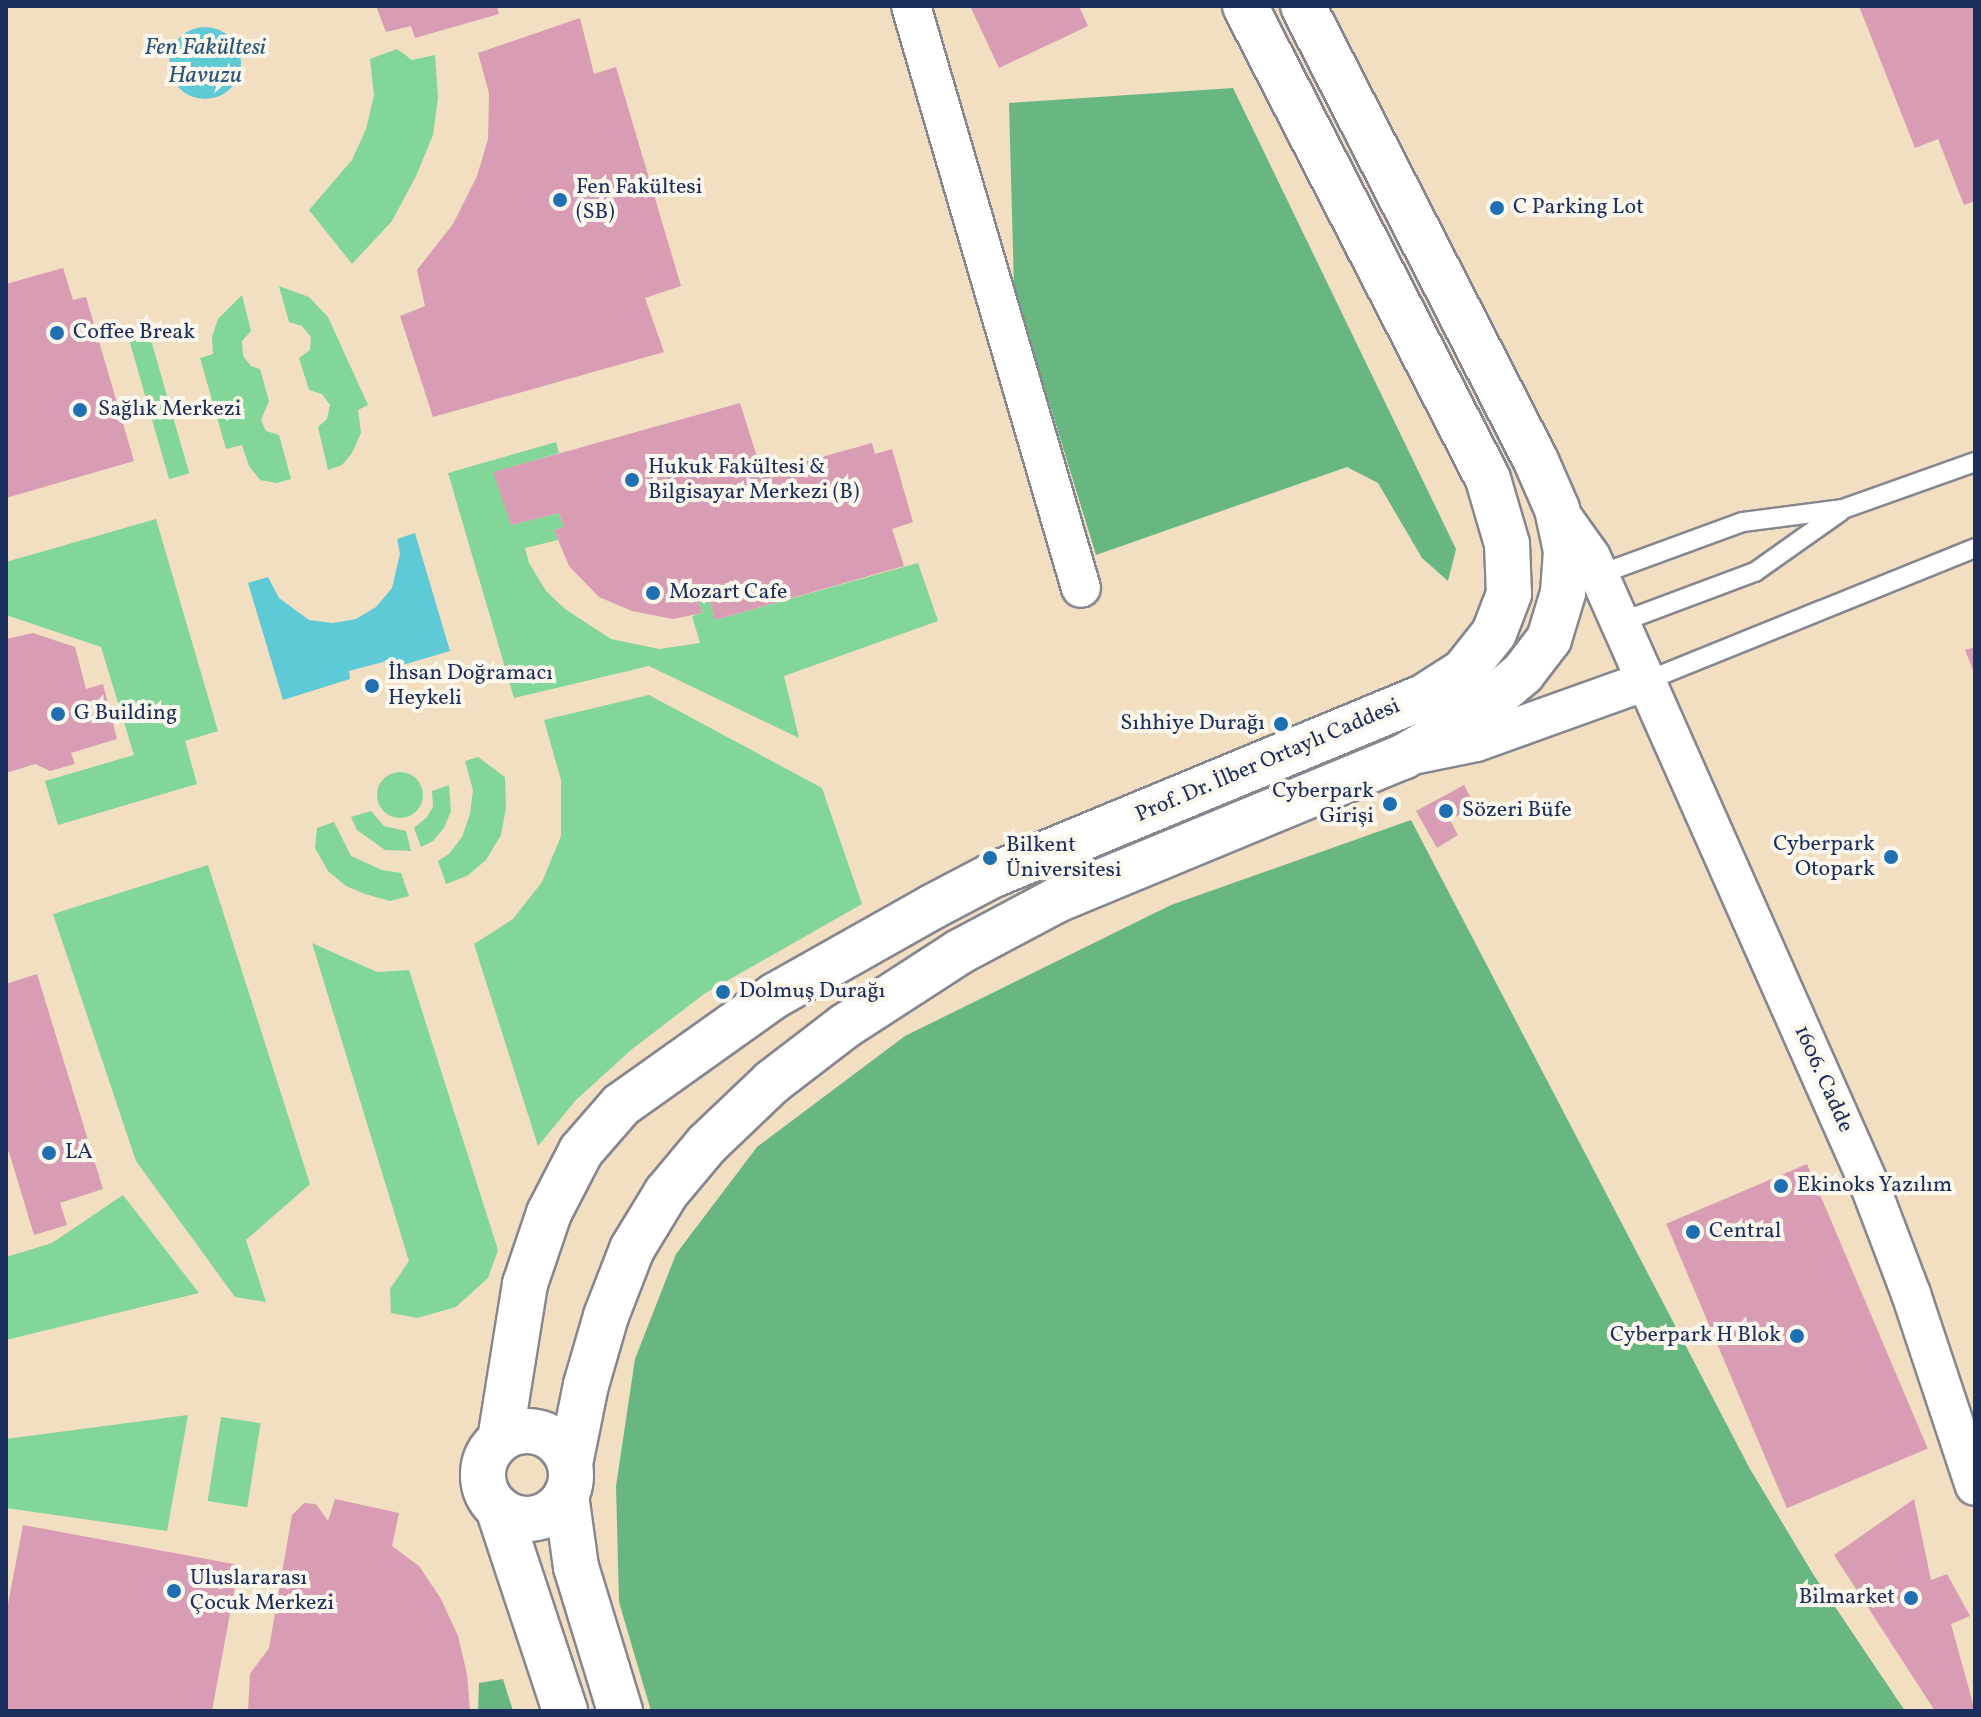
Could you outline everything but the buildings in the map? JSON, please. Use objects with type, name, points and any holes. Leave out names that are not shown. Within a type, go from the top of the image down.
[{"type":"street","points":[[911,6],[1081,588]]},
{"type":"street","name":"Prof. Dr. İlber Ortaylı Caddesi","points":[[565,1711],[498,1508],[484,1486],[483,1473],[485,1460],[500,1440],[525,1284],[549,1213],[581,1151],[621,1105],[776,995],[991,876],[1425,696],[1464,671],[1494,633],[1509,594],[1509,582],[1507,544],[1488,479],[1245,6]]},
{"type":"street","points":[[498,1508],[509,1515],[535,1518],[548,1513],[568,1480],[586,1385],[606,1316],[632,1249],[666,1193],[707,1144],[772,1082],[845,1026],[961,951],[1057,900],[1403,757],[1481,708],[1523,673],[1549,639],[1563,593],[1566,551],[1557,509],[1536,461],[1303,6]]},
{"type":"street","name":"1606. Cadde","points":[[1557,509],[1591,557],[1870,1186],[1911,1294],[1975,1486]]},
{"type":"street","points":[[1403,757],[1488,738],[1646,681]]},
{"type":"street","points":[[500,1440],[513,1433],[541,1433],[554,1440],[568,1480],[576,1567],[620,1711]]},
{"type":"lane","points":[[1598,575],[1743,522],[1843,509],[1975,462]]},
{"type":"lane","points":[[1621,622],[1755,572],[1843,509]]},
{"type":"lane","points":[[1646,681],[1975,548]]},
{"type":"green space","points":[[397,49],[412,60],[435,55],[438,98],[433,135],[392,221],[352,264],[309,210],[352,160],[366,129],[374,95],[370,59]]},
{"type":"green space","points":[[1233,88],[1456,549],[1448,581],[1422,558],[1378,483],[1347,467],[1096,555],[1014,288],[1009,103]]},
{"type":"green space","points":[[279,286],[309,297],[328,317],[368,405],[358,410],[361,433],[352,453],[342,465],[328,470],[318,427],[327,419],[330,405],[322,394],[309,390],[299,358],[310,350],[311,337],[302,326],[289,322]]},
{"type":"green space","points":[[242,295],[251,331],[242,341],[243,356],[251,366],[260,369],[269,401],[261,420],[266,431],[279,435],[291,479],[277,483],[260,480],[249,466],[242,445],[226,449],[200,358],[213,354],[212,337],[218,319]]},
{"type":"green space","points":[[149,333],[189,473],[169,479],[129,339]]},
{"type":"green space","points":[[556,442],[559,453],[494,472],[511,525],[559,513],[564,527],[554,530],[558,540],[525,548],[529,563],[546,591],[565,609],[611,639],[659,649],[700,643],[692,616],[702,613],[699,602],[709,599],[715,620],[918,563],[938,621],[784,676],[799,738],[649,666],[514,698],[448,473]]},
{"type":"green space","points":[[156,519],[218,731],[185,741],[197,784],[58,825],[45,781],[134,755],[101,647],[6,615],[6,562]]},
{"type":"green space","points":[[649,695],[822,788],[862,904],[704,994],[631,1050],[576,1100],[538,1146],[474,944],[513,919],[542,882],[561,836],[561,780],[544,720]]},
{"type":"green space","points":[[478,757],[505,777],[506,808],[501,835],[486,860],[467,876],[446,884],[438,861],[449,854],[462,837],[470,814],[473,790],[465,761]]},
{"type":"green space","points":[[400,772],[416,779],[423,795],[416,811],[400,818],[384,811],[377,795],[384,779]]},
{"type":"green space","points":[[449,785],[451,811],[444,828],[433,841],[421,847],[414,828],[433,807],[432,791]]},
{"type":"green space","points":[[371,811],[384,826],[406,831],[411,851],[385,850],[357,830],[351,817]]},
{"type":"green space","points":[[1411,820],[1750,1469],[1813,1574],[1905,1711],[651,1711],[619,1602],[616,1486],[635,1359],[676,1254],[757,1147],[905,1036],[1171,905]]},
{"type":"green space","points":[[334,822],[351,856],[382,870],[401,873],[409,896],[390,901],[365,894],[346,886],[328,871],[315,848],[317,828]]},
{"type":"green space","points":[[208,865],[310,1184],[246,1240],[266,1302],[235,1297],[136,1161],[53,914]]},
{"type":"green space","points":[[312,943],[377,972],[409,970],[498,1250],[488,1278],[456,1307],[417,1318],[391,1313],[390,1289],[409,1261]]},
{"type":"green space","points":[[123,1195],[199,1293],[6,1340],[6,1257],[52,1243]]},
{"type":"green space","points":[[188,1415],[167,1531],[6,1508],[6,1439]]},
{"type":"green space","points":[[221,1417],[261,1423],[247,1507],[208,1501]]},
{"type":"green space","points":[[503,1679],[513,1711],[478,1711],[479,1683]]},
{"type":"water","name":"Fen Fakültesi Havuzu","points":[[205,27],[225,33],[235,43],[241,63],[235,83],[225,93],[205,99],[185,93],[175,83],[169,63],[175,43],[185,33]]},
{"type":"water","points":[[415,533],[450,651],[389,669],[387,661],[349,671],[350,679],[283,700],[248,583],[268,577],[279,598],[309,620],[333,623],[356,619],[376,607],[392,588],[400,554],[397,539]]},
{"type":"place","name":"Fen Fakültesi (SB)","points":[[560,200]]},
{"type":"place","name":"C Parking Lot","points":[[1497,208]]},
{"type":"place","name":"Coffee Break","points":[[57,333]]},
{"type":"place","name":"Sağlık Merkezi","points":[[80,410]]},
{"type":"place","name":"Hukuk Fakültesi & Bilgisayar Merkezi (B)","points":[[632,480]]},
{"type":"place","name":"Mozart Cafe","points":[[653,593]]},
{"type":"place","name":"İhsan Doğramacı Heykeli","points":[[372,686]]},
{"type":"place","name":"G Building","points":[[58,714]]},
{"type":"place","name":"Sıhhiye Durağı","points":[[1281,724]]},
{"type":"place","name":"Cyberpark Girişi","points":[[1390,804]]},
{"type":"place","name":"Sözeri Büfe","points":[[1446,811]]},
{"type":"place","name":"Cyberpark Otopark","points":[[1891,857]]},
{"type":"place","name":"Bilkent Üniversitesi","points":[[990,858]]},
{"type":"place","name":"Dolmuş Durağı","points":[[723,992]]},
{"type":"place","name":"LA","points":[[49,1153]]},
{"type":"place","name":"Ekinoks Yazılım","points":[[1781,1186]]},
{"type":"place","name":"Central","points":[[1693,1232]]},
{"type":"place","name":"Cyberpark H Blok","points":[[1797,1336]]},
{"type":"place","name":"Uluslararası Çocuk Merkezi","points":[[174,1591]]},
{"type":"place","name":"Bilmarket","points":[[1911,1598]]}]
